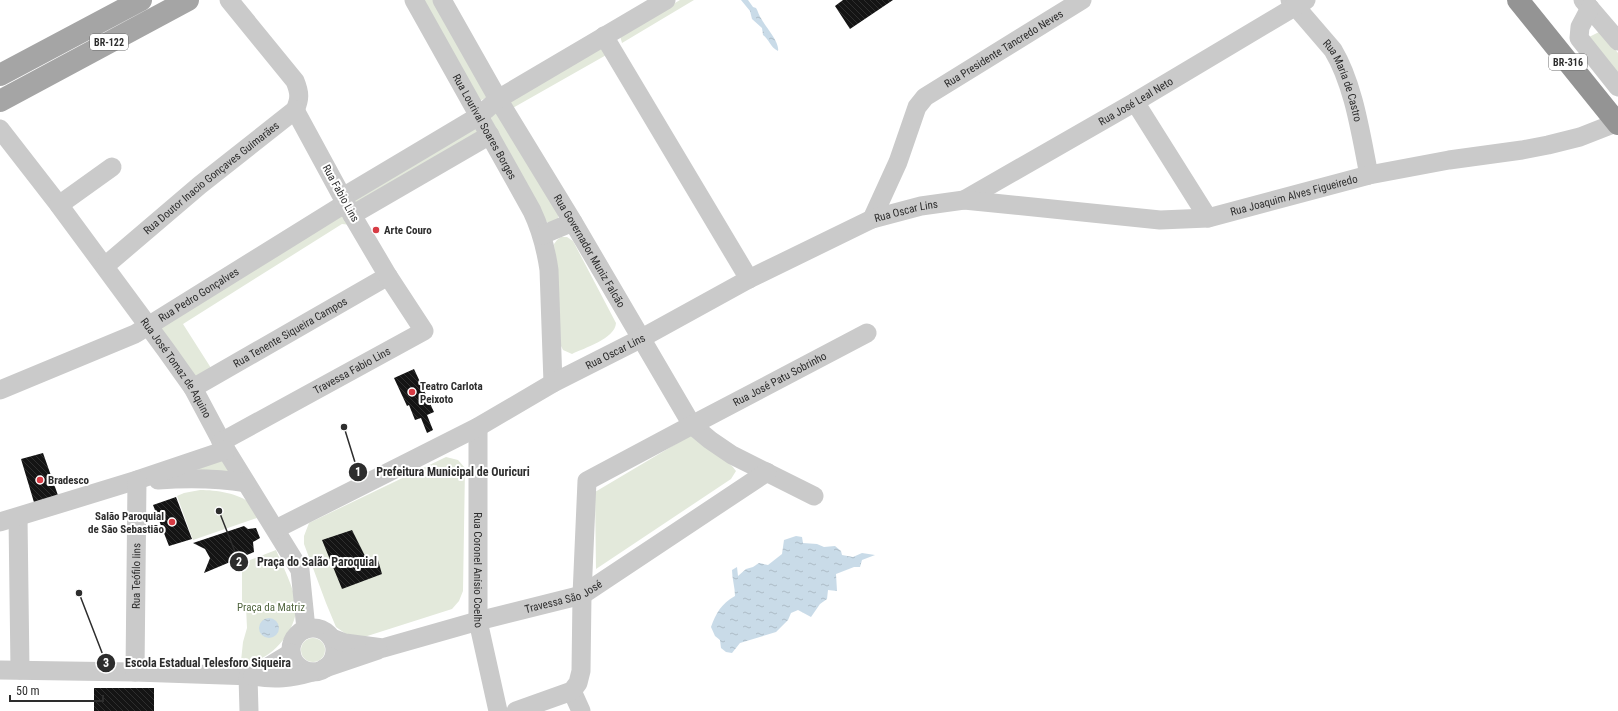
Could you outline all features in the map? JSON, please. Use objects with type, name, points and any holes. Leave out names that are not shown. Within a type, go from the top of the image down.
[{"type":"highway","name":"BR-316","points":[[1518,0],[1618,123]]},
{"type":"main road","name":"BR-122","points":[[0,75],[141,0]]},
{"type":"main road","name":"BR-122","points":[[0,101],[162,6],[188,0]]},
{"type":"street","points":[[228,0],[295,82],[300,96],[295,110]]},
{"type":"street","name":"Rua Lourival Soares Borges","points":[[414,0],[532,211],[542,235],[547,256],[553,383]]},
{"type":"street","name":"Rua Governador Muniz Falcão","points":[[442,0],[498,99],[573,222],[640,339],[692,425],[732,455],[814,496]]},
{"type":"street","name":"Rua Pedro Gonçalves","points":[[0,390],[135,334],[347,205],[479,116],[498,99],[666,0]]},
{"type":"street","name":"Rua Presidente Tancredo Neves","points":[[872,219],[898,162],[917,107],[925,97],[1082,0]]},
{"type":"street","name":"Rua José Leal Neto","points":[[964,200],[1135,102],[1297,2]]},
{"type":"street","name":"Rua Maria de Castro","points":[[1297,2],[1334,50],[1340,62],[1358,120],[1369,175]]},
{"type":"street","points":[[1587,4],[1618,40]]},
{"type":"street","points":[[1587,4],[1580,27],[1579,38],[1618,87]]},
{"type":"street","points":[[604,36],[749,279]]},
{"type":"street","points":[[1135,102],[1208,218]]},
{"type":"street","name":"Rua Fabio Lins","points":[[295,110],[388,276]]},
{"type":"street","name":"Rua Doutor Inacio Gonçaves Guimarães","points":[[105,266],[200,185],[295,110]]},
{"type":"street","name":"Rua Joaquim Alves Figueiredo","points":[[964,200],[1160,220],[1208,218],[1369,175],[1449,160],[1548,145],[1580,137],[1618,123]]},
{"type":"street","name":"Rua José Tomaz de Aquino","points":[[0,129],[105,266],[193,388],[223,446],[300,570],[306,629]]},
{"type":"street","points":[[347,205],[490,135]]},
{"type":"street","points":[[59,205],[112,167]]},
{"type":"street","name":"Rua Oscar Lins","points":[[276,530],[478,427],[553,383],[640,339],[749,279],[872,219],[921,206],[964,200]]},
{"type":"street","points":[[542,235],[573,222]]},
{"type":"street","name":"Rua Tenente Siqueira Campos","points":[[193,388],[388,276]]},
{"type":"street","name":"Travessa Fabio Lins","points":[[223,446],[424,331],[388,276]]},
{"type":"street","name":"Rua José Patu Sobrinho","points":[[582,595],[587,481],[867,333]]},
{"type":"street","name":"Rua Coronel Anísio Coelho","points":[[478,427],[478,622],[498,711]]},
{"type":"street","points":[[0,522],[137,480],[223,446]]},
{"type":"street","name":"Travessa São José","points":[[329,635],[345,643],[383,648],[582,595],[767,472]]},
{"type":"street","points":[[137,480],[204,478],[246,483]]},
{"type":"street","name":"Rua Teófilo lins","points":[[135,672],[137,480]]},
{"type":"street","points":[[18,517],[20,670]]},
{"type":"street","points":[[300,570],[334,644],[335,651],[330,664],[318,670],[304,670],[298,666],[293,660],[291,645],[294,638],[300,632],[313,628],[329,635]]},
{"type":"street","points":[[516,711],[572,691],[578,684],[581,671],[582,595]]},
{"type":"street","points":[[0,670],[135,672],[251,676],[267,679],[281,679],[294,678],[383,648]]},
{"type":"street","points":[[251,676],[291,652]]},
{"type":"street","points":[[249,711],[251,676]]},
{"type":"street","points":[[572,691],[581,711]]},
{"type":"green space","points":[[420,0],[435,0],[489,96],[478,102]]},
{"type":"green space","points":[[680,0],[694,0],[622,43],[620,36]]},
{"type":"green space","points":[[1601,31],[1618,53],[1618,76],[1587,38]]},
{"type":"green space","points":[[602,44],[608,54],[511,109],[506,99]]},
{"type":"green space","points":[[496,111],[559,214],[558,219],[549,223],[545,221],[491,119],[492,114]]},
{"type":"green space","points":[[473,124],[481,130],[356,207],[352,198]]},
{"type":"green space","points":[[343,210],[352,225],[342,224],[183,324],[211,368],[194,378],[157,324]]},
{"type":"green space","points":[[561,237],[567,237],[573,241],[616,323],[614,329],[605,338],[572,354],[563,350],[561,346],[554,244]]},
{"type":"green space","points":[[691,435],[732,466],[736,471],[731,479],[596,569],[595,492]]},
{"type":"green space","points":[[446,457],[458,460],[465,468],[463,591],[459,601],[452,609],[361,638],[346,634],[336,627],[304,544],[304,536],[309,523]]},
{"type":"green space","points":[[220,458],[232,474],[186,468]]},
{"type":"green space","points":[[200,490],[220,492],[240,497],[254,507],[260,517],[193,540],[177,496]]},
{"type":"green space","name":"Praça da Matriz","points":[[276,550],[291,584],[295,598],[296,614],[284,639],[270,653],[254,661],[241,661],[243,642],[247,628],[246,607],[242,605],[242,563]]},
{"type":"green space","points":[[313,638],[322,641],[325,650],[322,659],[313,662],[304,659],[301,650],[304,641]]},
{"type":"water","points":[[741,0],[748,0],[753,7],[756,8],[775,40],[778,51],[763,35],[762,28],[752,19],[750,11]]},
{"type":"water","points":[[796,536],[802,537],[803,543],[817,544],[824,547],[835,546],[841,551],[842,555],[853,557],[862,553],[875,555],[862,560],[860,567],[854,567],[836,574],[837,591],[828,590],[827,599],[820,604],[811,617],[798,610],[791,613],[788,620],[776,632],[740,643],[732,653],[726,652],[721,648],[720,640],[715,636],[711,627],[720,609],[726,602],[735,596],[732,570],[737,567],[738,576],[746,569],[759,563],[768,565],[782,554],[784,540]]},
{"type":"water","points":[[269,618],[276,621],[279,628],[276,635],[269,638],[262,635],[259,628],[262,621]]},
{"type":"building","points":[[843,0],[893,0],[850,29],[835,6]]},
{"type":"building","name":"Teatro Carlota Peixoto","points":[[414,369],[434,412],[427,415],[433,430],[427,433],[421,418],[415,420],[409,405],[407,406],[394,378]]},
{"type":"building","name":"Bradesco","points":[[43,453],[60,501],[36,509],[21,459]]},
{"type":"building","name":"Salão Paroquial de São Sebastião","points":[[176,497],[192,539],[169,546],[153,505]]},
{"type":"building","points":[[244,526],[248,529],[256,528],[260,538],[253,542],[254,552],[204,573],[210,558],[205,549],[193,543]]},
{"type":"building","points":[[352,530],[368,562],[378,560],[382,574],[342,589],[322,540]]},
{"type":"building","points":[[94,688],[154,688],[154,711],[94,711]]},
{"type":"place","name":"Arte Couro","points":[[376,230]]},
{"type":"place","name":"Teatro Carlota Peixoto","points":[[412,392]]},
{"type":"place","name":"Prefeitura Municipal de Ouricuri","points":[[344,427]]},
{"type":"place","name":"Bradesco","points":[[40,480]]},
{"type":"place","name":"Praça do Salão Paroquial","points":[[219,511]]},
{"type":"place","name":"Salão Paroquial de São Sebastião","points":[[172,522]]},
{"type":"place","name":"Escola Estadual Telesforo Siqueira","points":[[79,593]]}]
